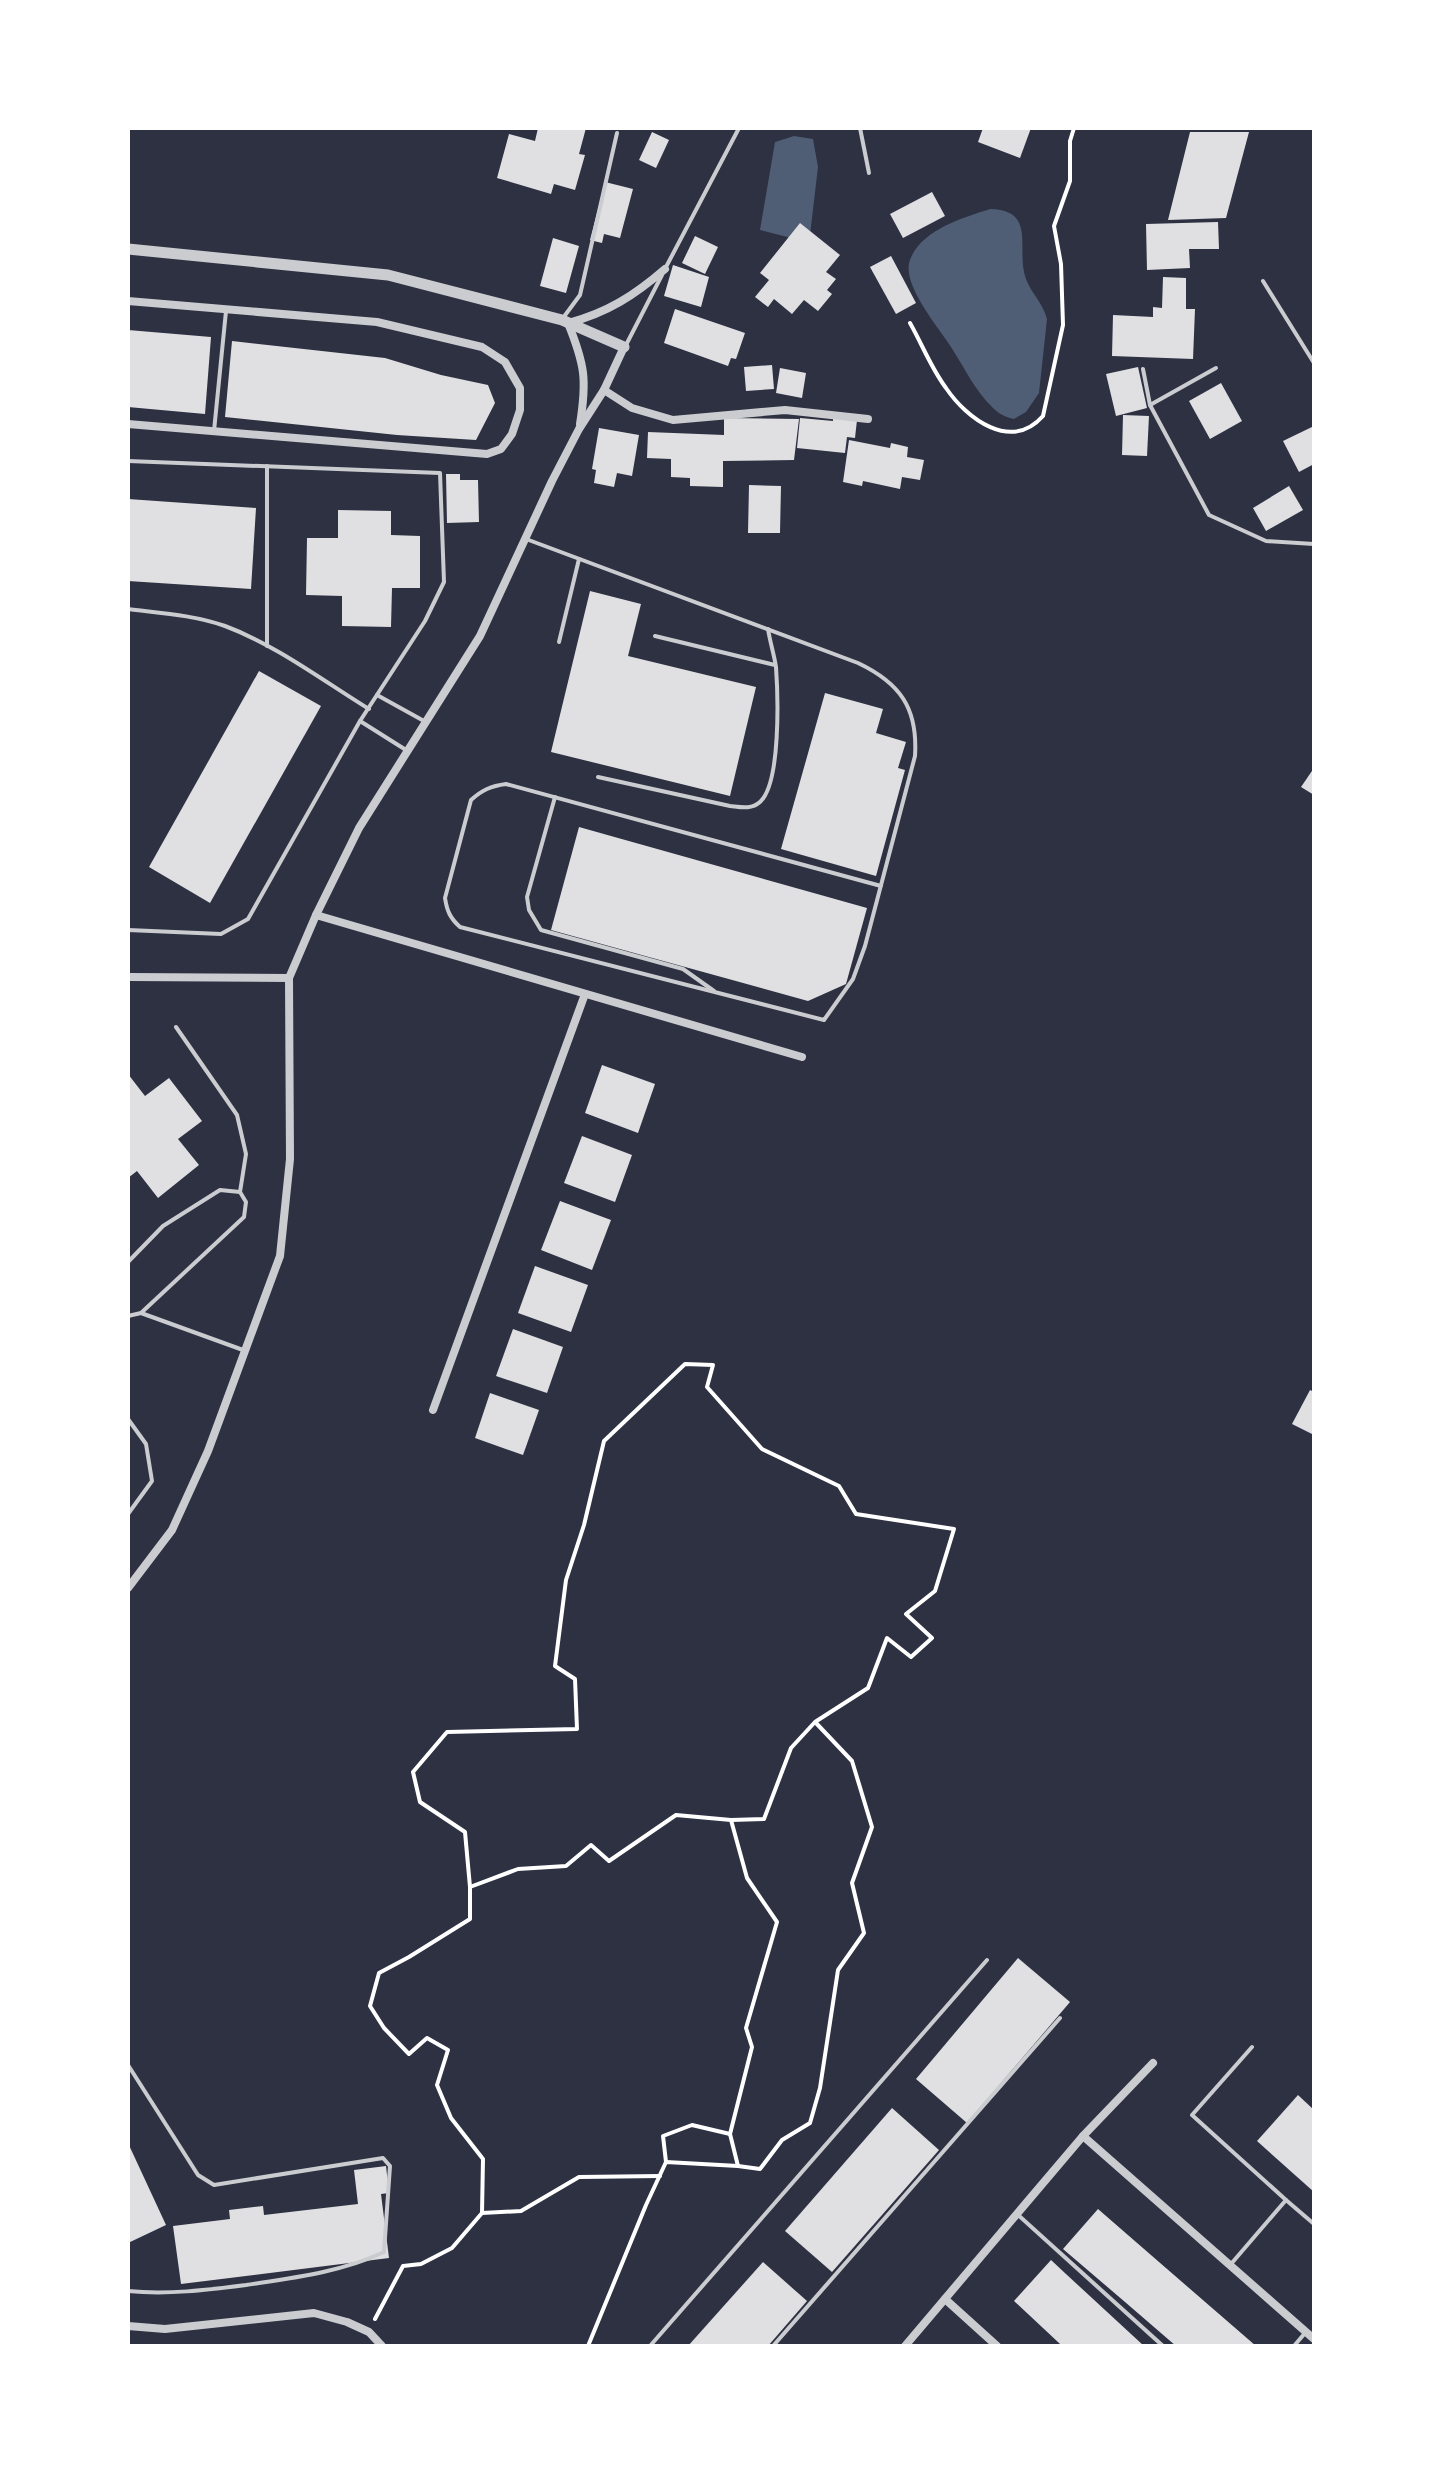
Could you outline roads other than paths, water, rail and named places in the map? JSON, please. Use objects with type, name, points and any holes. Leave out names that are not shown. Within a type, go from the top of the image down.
[{"type":"street","points":[[128,249],[388,275],[565,322],[624,347],[604,390],[579,429],[480,636],[359,828],[289,978],[290,1159],[280,1256],[208,1451],[172,1530],[128,1588]]},
{"type":"street","points":[[565,322],[596,316],[620,303],[665,269]]},
{"type":"street","points":[[128,301],[377,322],[482,347],[505,362],[520,388],[520,410],[512,434],[501,449],[487,454],[128,424]]},
{"type":"street","points":[[565,322],[581,355],[586,389],[579,429]]},
{"type":"street","points":[[604,390],[632,408],[673,420],[785,410],[868,419]]},
{"type":"street","points":[[316,915],[802,1057]]},
{"type":"street","points":[[128,977],[289,978]]},
{"type":"street","points":[[433,1410],[585,994]]},
{"type":"street","points":[[905,2346],[1083,2136],[1153,2063]]},
{"type":"street","points":[[1083,2136],[1314,2339]]},
{"type":"street","points":[[945,2299],[997,2346]]},
{"type":"street","points":[[128,2326],[165,2329],[314,2313],[369,2332],[382,2346]]},
{"type":"lane","points":[[624,347],[739,128]]},
{"type":"lane","points":[[860,128],[869,173]]},
{"type":"lane","points":[[565,322],[580,295],[617,133]]},
{"type":"lane","points":[[1263,281],[1314,363]]},
{"type":"lane","points":[[214,431],[226,311]]},
{"type":"lane","points":[[1150,405],[1216,368]]},
{"type":"lane","points":[[1143,369],[1150,405],[1209,515],[1266,541],[1314,544]]},
{"type":"lane","points":[[128,461],[440,473],[444,582],[425,621],[360,721],[248,919],[221,934],[128,930]]},
{"type":"lane","points":[[267,466],[267,646]]},
{"type":"lane","points":[[525,539],[878,672],[894,685],[906,702],[915,729],[915,756],[881,886],[865,946],[853,979],[824,1020],[460,927],[447,910],[445,898],[471,800],[481,791],[506,784],[881,886]]},
{"type":"lane","points":[[559,642],[579,559]]},
{"type":"lane","points":[[128,609],[185,616],[224,626],[267,646],[369,709]]},
{"type":"lane","points":[[598,777],[730,806],[747,808],[757,805],[764,797],[770,778],[778,734],[775,665],[768,629]]},
{"type":"lane","points":[[655,636],[775,665]]},
{"type":"lane","points":[[377,695],[426,723]]},
{"type":"lane","points":[[360,721],[408,751]]},
{"type":"lane","points":[[555,797],[527,897],[529,910],[541,930],[683,969],[716,992]]},
{"type":"lane","points":[[128,1316],[141,1313],[244,1217],[246,1202],[240,1192],[246,1154],[237,1115],[176,1027]]},
{"type":"lane","points":[[128,1262],[163,1226],[220,1190],[240,1192]]},
{"type":"lane","points":[[141,1313],[244,1350]]},
{"type":"lane","points":[[128,1419],[146,1444],[152,1481],[128,1514]]},
{"type":"lane","points":[[650,2346],[987,1960]]},
{"type":"lane","points":[[773,2346],[1060,2018]]},
{"type":"lane","points":[[1252,2047],[1192,2115],[1314,2224]]},
{"type":"lane","points":[[128,2065],[198,2175],[214,2185],[383,2158],[390,2166],[384,2252],[369,2259],[295,2278],[205,2290],[128,2291]]},
{"type":"lane","points":[[1230,2265],[1286,2200]]},
{"type":"lane","points":[[1017,2214],[1163,2346]]},
{"type":"lane","points":[[1294,2346],[1306,2332]]},
{"type":"water","points":[[794,136],[813,139],[818,167],[810,235],[795,239],[760,230],[775,142]]},
{"type":"water","points":[[990,209],[1005,211],[1020,224],[1026,279],[1047,319],[1039,393],[1026,412],[1014,419],[995,410],[975,387],[920,301],[909,270],[915,250],[933,233],[955,221]]}]
